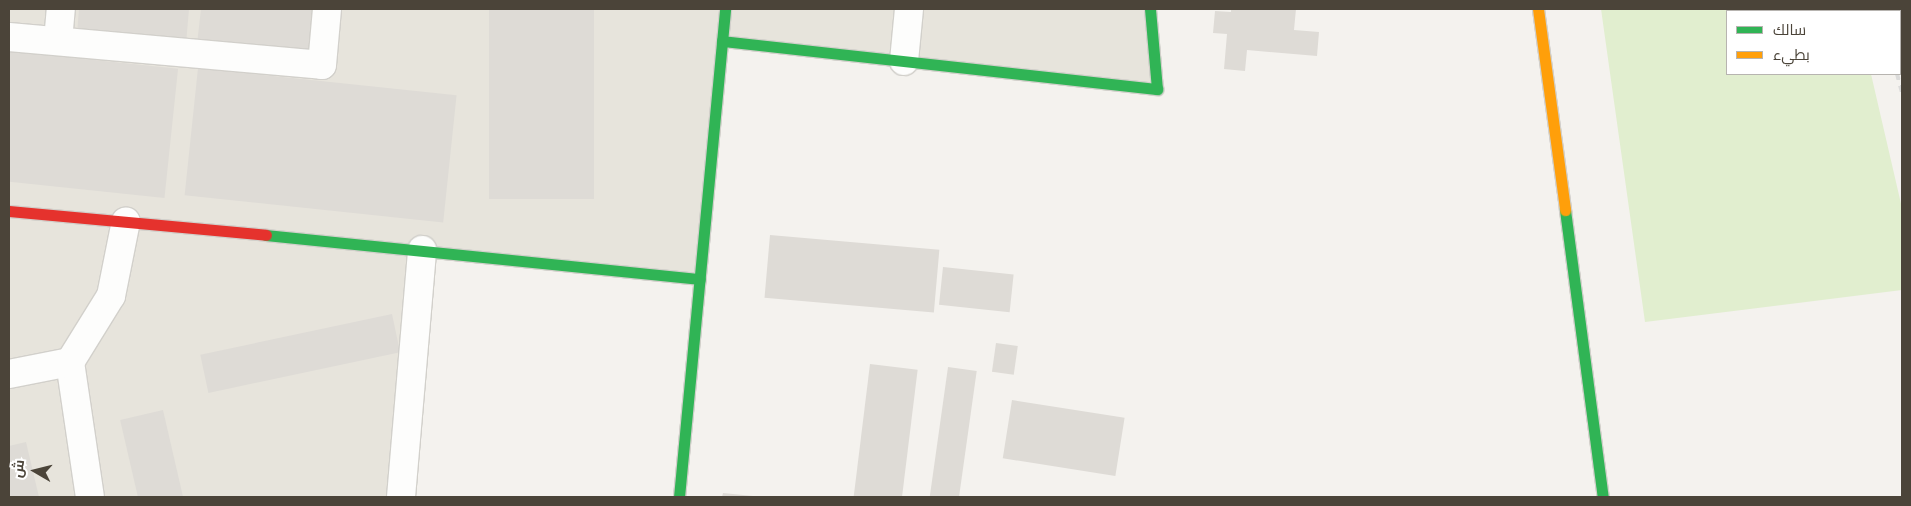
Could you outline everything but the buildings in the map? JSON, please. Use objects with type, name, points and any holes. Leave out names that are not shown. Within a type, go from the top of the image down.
[{"type":"street","points":[[58,41],[61,9]]},
{"type":"street","points":[[9,37],[322,65],[326,9]]},
{"type":"street","points":[[679,497],[724,9]]},
{"type":"street","points":[[904,61],[909,9]]},
{"type":"street","points":[[722,41],[1157,89],[1150,9]]},
{"type":"street","points":[[1538,9],[1603,497]]},
{"type":"street","points":[[9,211],[422,250],[700,279]]},
{"type":"street","points":[[90,497],[70,362],[111,296],[126,222]]},
{"type":"street","points":[[400,497],[422,250]]},
{"type":"street","points":[[9,374],[70,362]]},
{"type":"shaded area","points":[[9,9],[1150,9],[1157,89],[722,41],[700,279],[422,250],[403,497],[9,497]]},
{"type":"green space","points":[[1601,9],[1856,9],[1726,10],[1726,75],[1871,75],[1902,208],[1902,290],[1645,322]]},
{"type":"railway","points":[[1897,75],[1902,93]]},
{"type":"traffic: fast","points":[[679,497],[725,9]]},
{"type":"traffic: fast","points":[[722,41],[1157,89],[1150,9]]},
{"type":"traffic: fast","points":[[1565,210],[1603,497]]},
{"type":"traffic: fast","points":[[266,235],[700,279]]},
{"type":"traffic: slow","points":[[1538,9],[1565,210]]},
{"type":"traffic: jam","points":[[9,211],[266,235]]}]
